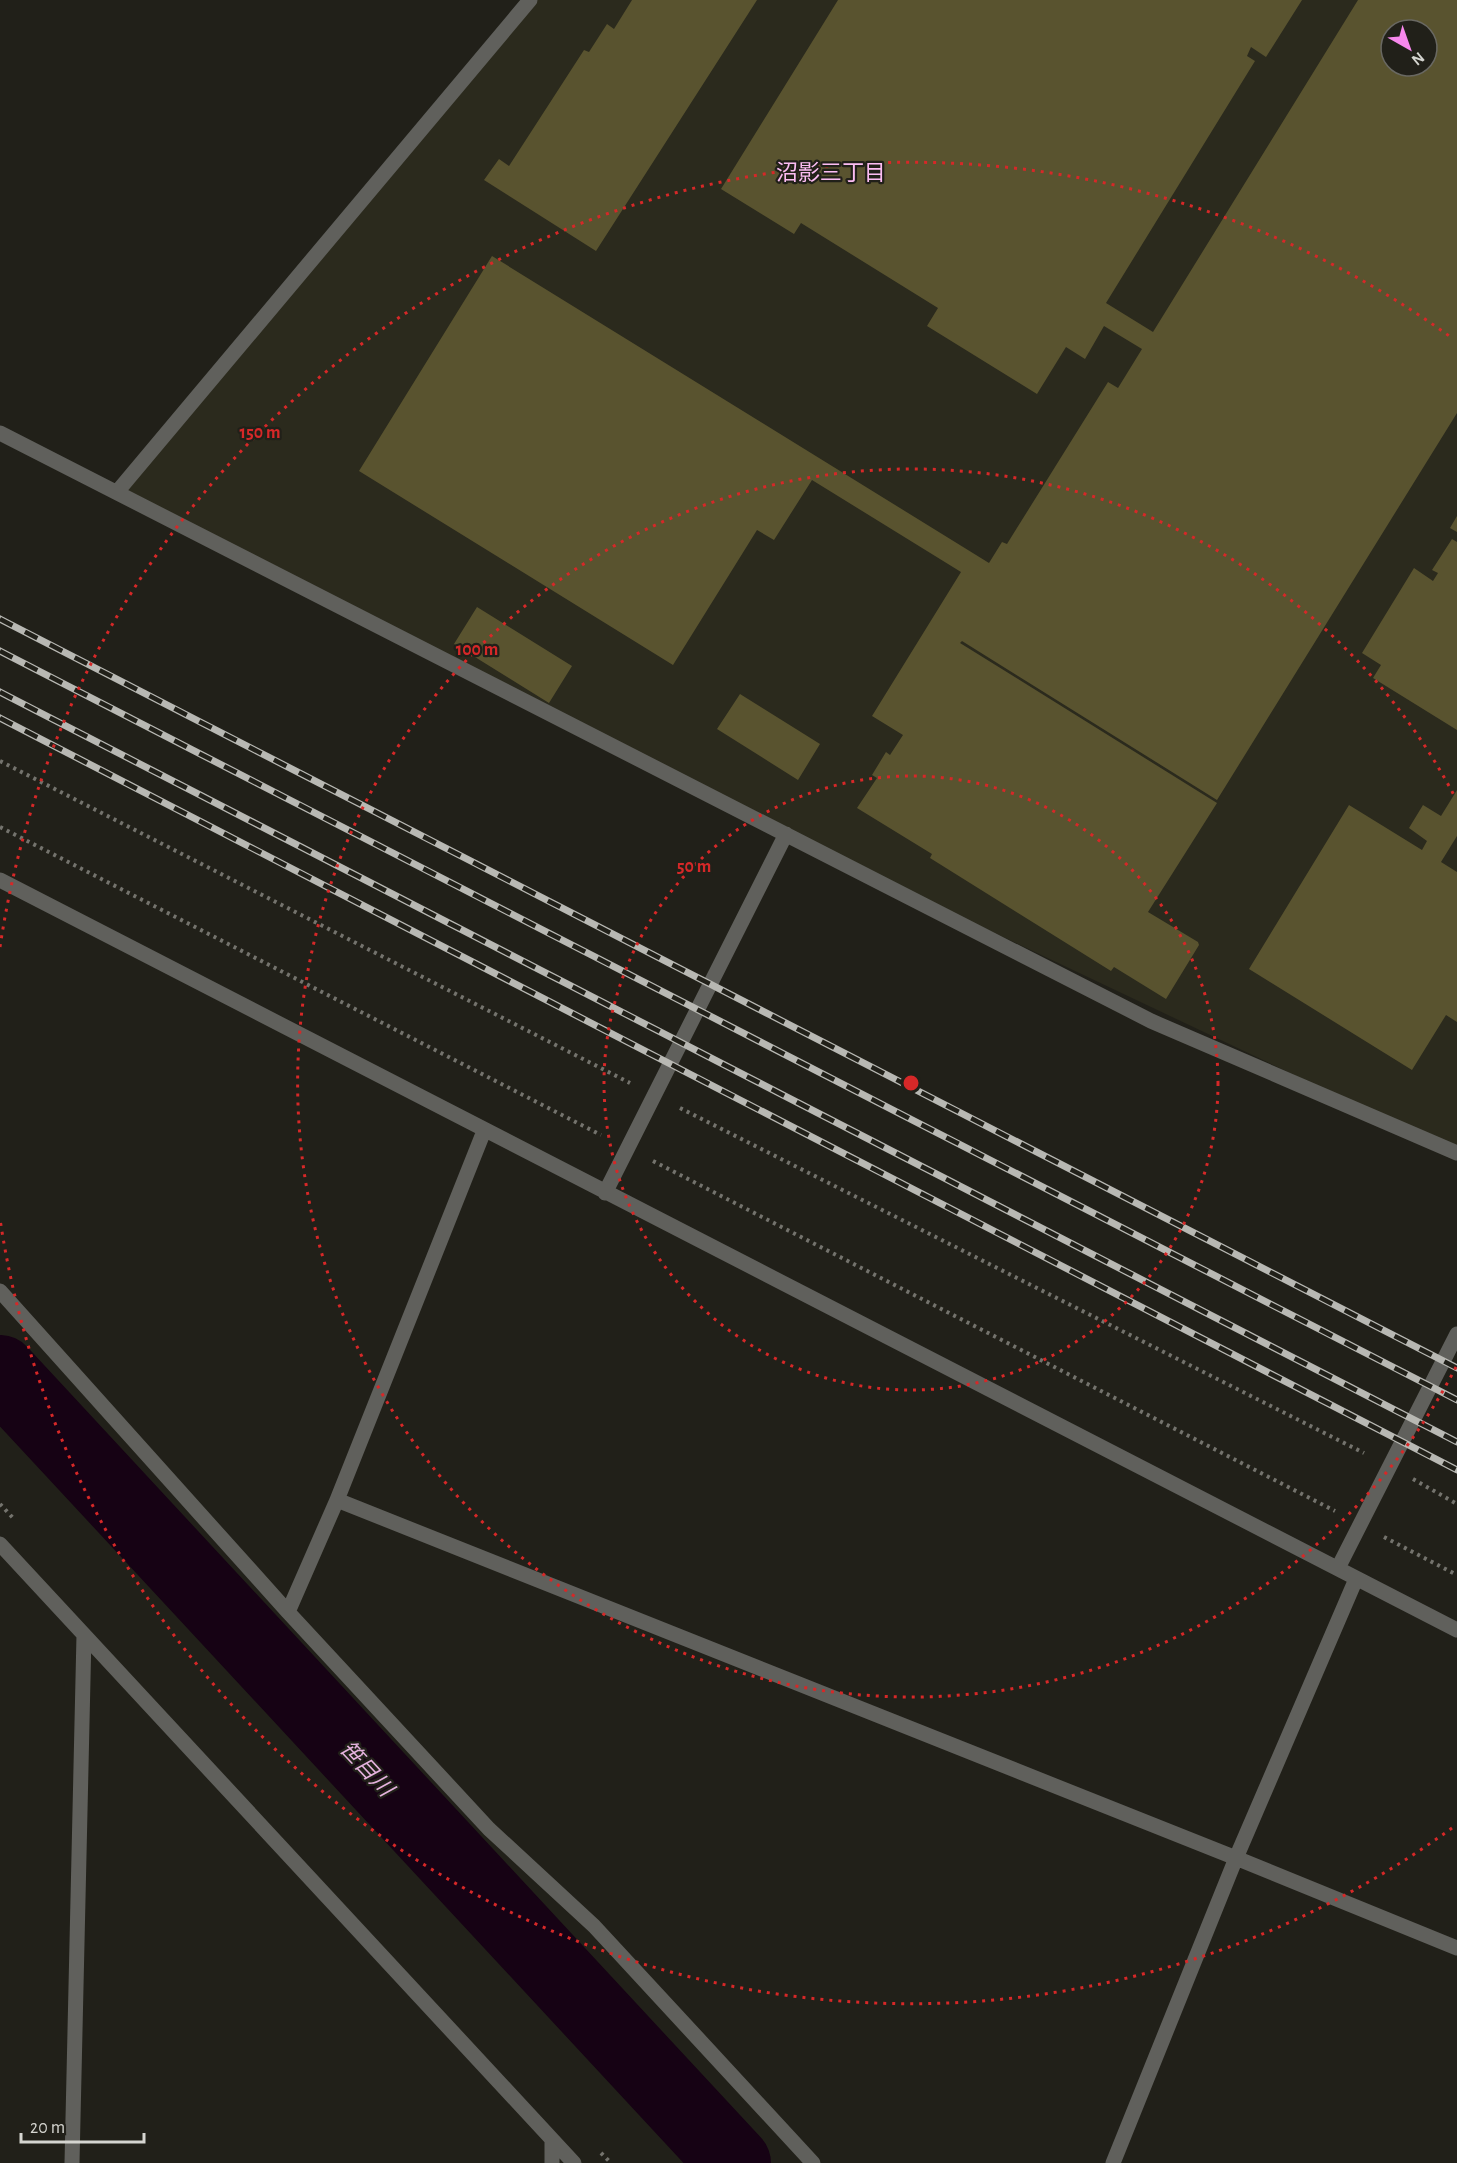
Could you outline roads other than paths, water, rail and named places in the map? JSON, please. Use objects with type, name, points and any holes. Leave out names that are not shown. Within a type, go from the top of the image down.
[{"type":"street","points":[[117,492],[530,0]]},
{"type":"street","points":[[0,433],[1151,1021],[1457,1154]]},
{"type":"street","points":[[605,1193],[786,834]]},
{"type":"street","points":[[0,880],[1457,1630]]},
{"type":"street","points":[[288,1612],[337,1500],[484,1131]]},
{"type":"street","points":[[0,1291],[288,1612],[489,1829],[594,1926],[813,2163]]},
{"type":"street","points":[[1338,1568],[1457,1334]]},
{"type":"street","points":[[337,1500],[1457,1948]]},
{"type":"street","points":[[0,1545],[574,2163]]},
{"type":"street","points":[[1113,2163],[1236,1858],[1356,1579]]},
{"type":"street","points":[[72,2163],[84,1635]]},
{"type":"street","points":[[552,2140],[552,2163]]},
{"type":"waterway","name":"笹目川","points":[[0,1372],[734,2163]]},
{"type":"railway","points":[[0,619],[1457,1368]]},
{"type":"railway","points":[[0,651],[1457,1400]]},
{"type":"railway","points":[[0,692],[1457,1442]]},
{"type":"railway","points":[[0,718],[1457,1470]]},
{"type":"district","name":"沼影三丁目","points":[[831,172]]}]
